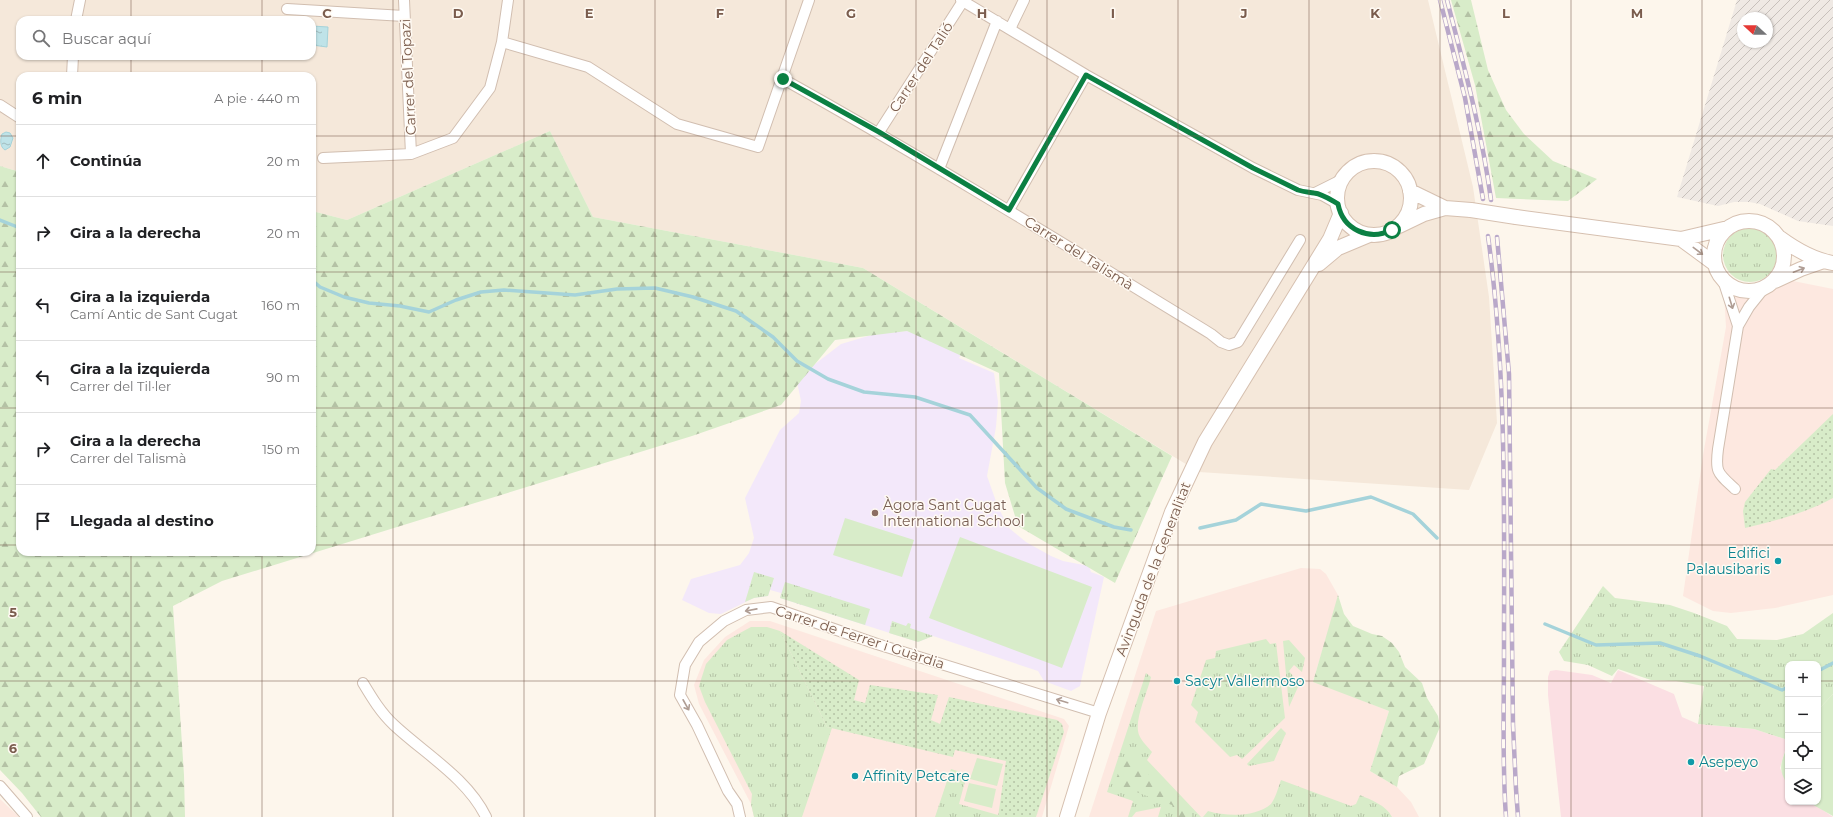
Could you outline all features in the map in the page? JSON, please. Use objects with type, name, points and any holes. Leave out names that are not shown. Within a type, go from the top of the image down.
[{"type":"street","points":[[77,16],[80,0]]},
{"type":"street","name":"Carrer del Topazi","points":[[404,0],[411,154]]},
{"type":"street","points":[[323,158],[411,154],[453,138],[490,88],[502,42],[508,0]]},
{"type":"street","points":[[502,42],[588,67],[677,124],[758,147],[783,79],[809,0]]},
{"type":"street","points":[[1010,29],[1024,0]]},
{"type":"street","points":[[962,1],[1086,75],[1253,168],[1298,190],[1306,193],[1314,193],[1343,179]]},
{"type":"street","name":"Carrer del Talió","points":[[879,132],[962,1]]},
{"type":"street","points":[[287,9],[404,16]]},
{"type":"street","points":[[939,169],[997,21]]},
{"type":"street","points":[[72,72],[73,60]]},
{"type":"street","points":[[1009,210],[1086,75]]},
{"type":"street","name":"Carrer del Talismà","points":[[783,79],[879,132],[1211,334],[1221,342],[1229,345],[1238,342],[1300,240]]},
{"type":"street","points":[[0,105],[16,115]]},
{"type":"street","points":[[1339,209],[1338,193],[1343,179],[1348,172],[1358,165],[1378,162],[1390,166],[1400,173],[1405,179],[1410,191],[1409,210],[1398,226]]},
{"type":"street","points":[[1410,191],[1445,208]]},
{"type":"street","points":[[1314,193],[1339,209],[1352,228],[1369,235],[1383,234],[1424,214],[1445,208],[1471,210],[1681,238],[1728,228],[1742,221],[1758,222],[1769,227],[1780,238],[1794,248],[1829,262]]},
{"type":"street","name":"Avinguda de la Generalitat","points":[[1067,817],[1099,713],[1172,512],[1205,442],[1255,358],[1309,274],[1330,238],[1339,209]]},
{"type":"street","points":[[1728,228],[1721,235],[1716,245],[1714,256],[1715,264],[1723,280],[1738,326]]},
{"type":"street","name":"Avinguda de la Generalitat","points":[[1309,274],[1338,248],[1369,235]]},
{"type":"street","points":[[1681,238],[1715,264]]},
{"type":"street","points":[[1735,489],[1722,477],[1716,466],[1738,326],[1749,307],[1782,270],[1784,248],[1780,238]]},
{"type":"street","points":[[1723,280],[1742,291],[1753,291],[1801,269],[1829,262]]},
{"type":"street","name":"Carrer de Ferrer i Guàrdia","points":[[740,817],[737,804],[728,792],[697,725],[680,695],[685,664],[699,642],[724,621],[746,610],[771,607],[877,644],[1099,713]]},
{"type":"street","points":[[363,683],[383,714],[446,769],[469,792],[482,808],[486,817]]},
{"type":"street","points":[[0,786],[27,817]]},
{"type":"shaded area","points":[[0,0],[1428,0],[1473,187],[1489,297],[1497,423],[1469,490],[1199,472],[863,268],[593,217],[550,131],[347,220],[316,212],[316,72],[16,72],[16,171],[0,166]]},
{"type":"shaded area","points":[[1737,0],[1833,0],[1833,226],[1798,221],[1760,204],[1749,202],[1734,202],[1718,206],[1677,197]]},
{"type":"shaded area","points":[[1788,280],[1833,289],[1833,595],[1775,608],[1731,613],[1713,611],[1683,596],[1703,455],[1726,327],[1724,294],[1748,299]]},
{"type":"shaded area","name":"Àgora Sant Cugat International School","points":[[907,331],[967,344],[959,358],[994,373],[998,402],[996,427],[987,476],[998,507],[1009,528],[1026,542],[1051,556],[1063,561],[1089,566],[1091,572],[1104,577],[1080,686],[1071,691],[1044,681],[1038,671],[933,636],[918,642],[780,598],[781,593],[770,590],[768,596],[754,598],[721,614],[709,613],[682,600],[691,579],[740,565],[749,553],[754,538],[745,498],[780,430],[799,413],[801,401],[797,382],[810,368],[841,344],[875,334]]},
{"type":"shaded area","points":[[1301,568],[1320,569],[1326,574],[1338,595],[1335,610],[1313,681],[1389,711],[1370,771],[1397,787],[1411,802],[1419,817],[1089,817],[1156,611]]},
{"type":"shaded area","points":[[750,621],[770,621],[1064,719],[1069,726],[1042,817],[754,817],[751,804],[699,704],[694,685],[704,660],[725,637]]},
{"type":"shaded area","points":[[1556,670],[1592,675],[1611,683],[1618,670],[1674,694],[1682,717],[1698,724],[1754,729],[1785,739],[1785,750],[1780,768],[1785,779],[1785,805],[1815,805],[1833,817],[1561,817],[1548,695],[1548,677],[1550,671]]},
{"type":"shaded area","points":[[0,799],[18,816],[18,817],[0,817]]},
{"type":"green space","points":[[1451,0],[1471,0],[1488,70],[1506,110],[1524,134],[1553,161],[1597,179],[1568,201],[1496,198],[1475,85]]},
{"type":"green space","points":[[550,131],[593,217],[863,268],[1172,456],[1115,583],[1018,526],[1005,483],[999,373],[907,331],[835,340],[781,405],[692,436],[316,552],[316,212],[347,220]]},
{"type":"green space","points":[[0,166],[16,171],[16,556],[303,556],[222,581],[173,606],[184,775],[185,817],[41,817],[22,793],[0,770]]},
{"type":"green space","points":[[1745,228],[1755,228],[1765,232],[1773,240],[1777,250],[1777,260],[1773,270],[1765,278],[1755,282],[1745,282],[1735,278],[1727,270],[1723,260],[1723,250],[1727,240],[1735,232]]},
{"type":"green space","points":[[1833,414],[1833,498],[1801,512],[1745,528],[1743,511],[1745,502],[1771,469],[1775,470]]},
{"type":"green space","points":[[845,518],[914,540],[902,577],[833,555]]},
{"type":"green space","points":[[960,537],[1092,587],[1062,668],[929,618]]},
{"type":"green space","points":[[754,572],[774,578],[768,596],[754,598],[745,602]]},
{"type":"green space","points":[[785,582],[870,609],[865,625],[780,598]]},
{"type":"green space","points":[[1603,586],[1615,598],[1670,605],[1727,626],[1737,639],[1777,640],[1803,634],[1833,613],[1833,694],[1821,707],[1821,661],[1785,661],[1785,739],[1754,729],[1698,724],[1704,686],[1676,681],[1651,680],[1618,669],[1612,676],[1588,665],[1564,661],[1559,652]]},
{"type":"green space","points":[[1338,595],[1344,614],[1353,626],[1372,634],[1382,636],[1392,643],[1399,652],[1405,667],[1422,683],[1427,698],[1438,716],[1440,727],[1424,764],[1399,776],[1397,787],[1370,771],[1389,711],[1313,682]]},
{"type":"green space","points":[[892,621],[906,626],[908,623],[911,624],[910,628],[933,636],[918,642],[889,633]]},
{"type":"green space","points":[[751,627],[767,627],[780,631],[827,727],[832,728],[802,817],[754,817],[751,804],[752,794],[705,702],[699,686],[706,664],[727,640]]},
{"type":"green space","points":[[780,631],[859,680],[854,700],[865,703],[870,685],[938,695],[931,720],[940,724],[949,697],[1057,720],[1062,724],[1064,732],[1036,817],[998,817],[1006,761],[955,750],[953,757],[827,727]]},
{"type":"green space","points":[[1266,639],[1270,644],[1276,643],[1285,718],[1242,759],[1237,755],[1230,757],[1195,722],[1198,712],[1191,705],[1206,660],[1215,658],[1216,651]]},
{"type":"green space","points":[[1289,640],[1305,658],[1302,672],[1294,665],[1289,671],[1298,682],[1298,687],[1289,707],[1283,641]]},
{"type":"green space","points":[[1146,673],[1151,677],[1138,719],[1138,731],[1140,737],[1152,752],[1147,760],[1201,817],[1158,817],[1161,807],[1136,812],[1132,817],[1128,817],[1133,801],[1107,792]]},
{"type":"green space","points":[[1833,694],[1833,816],[1813,805],[1821,805],[1821,707]]},
{"type":"green space","points":[[1281,728],[1286,733],[1274,761],[1249,766],[1247,764]]},
{"type":"green space","points":[[1785,753],[1785,779],[1781,770]]},
{"type":"green space","points":[[1135,757],[1143,770],[1172,791],[1186,804],[1192,817],[1176,817],[1172,805],[1120,786],[1115,780],[1127,758]]},
{"type":"green space","points":[[977,758],[1003,764],[997,786],[970,779]]},
{"type":"green space","points":[[951,769],[967,774],[959,804],[998,815],[998,817],[935,817]]},
{"type":"green space","points":[[1281,780],[1351,806],[1356,804],[1360,795],[1382,806],[1392,817],[1203,817],[1208,811],[1241,815],[1250,814],[1265,808],[1273,801]]},
{"type":"green space","points":[[969,783],[996,789],[992,808],[964,801]]},
{"type":"water","points":[[316,26],[328,27],[327,47],[316,46]]},
{"type":"water","points":[[6,132],[10,133],[13,138],[10,147],[5,150],[1,145],[1,141],[2,134]]},
{"type":"waterway","points":[[0,220],[16,226]]},
{"type":"waterway","points":[[316,284],[320,287],[344,297],[369,303],[400,306],[429,312],[456,300],[481,292],[504,290],[575,295],[617,289],[655,288],[693,297],[736,311],[773,337],[797,361],[828,379],[864,392],[915,397],[970,415],[1037,488],[1066,509],[1114,527],[1131,530]]},
{"type":"waterway","points":[[1200,528],[1236,520],[1261,504],[1306,511],[1371,497],[1413,514],[1437,538]]},
{"type":"waterway","points":[[1545,624],[1596,645],[1660,643],[1700,656],[1782,690],[1785,688]]},
{"type":"waterway","points":[[1821,669],[1833,663]]},
{"type":"railway","points":[[1440,0],[1465,98],[1483,199]]},
{"type":"railway","points":[[1447,0],[1478,124],[1491,200]]},
{"type":"railway","points":[[1488,236],[1499,341],[1503,446],[1504,757],[1506,817]]},
{"type":"railway","points":[[1497,237],[1509,374],[1513,725],[1518,817]]},
{"type":"place","name":"Àgora Sant Cugat International School","points":[[875,513]]},
{"type":"place","name":"Edifici Palausibaris","points":[[1778,561]]},
{"type":"place","name":"Sacyr Vallermoso","points":[[1177,681]]},
{"type":"place","name":"Asepeyo","points":[[1691,762]]},
{"type":"place","name":"Affinity Petcare","points":[[855,776]]},
{"type":"route","points":[[783,79],[879,132],[1009,210],[1086,75],[1253,168],[1298,190],[1306,193],[1314,193],[1330,199],[1338,204],[1342,217],[1347,223],[1359,232],[1369,235],[1376,235],[1392,230]]}]
